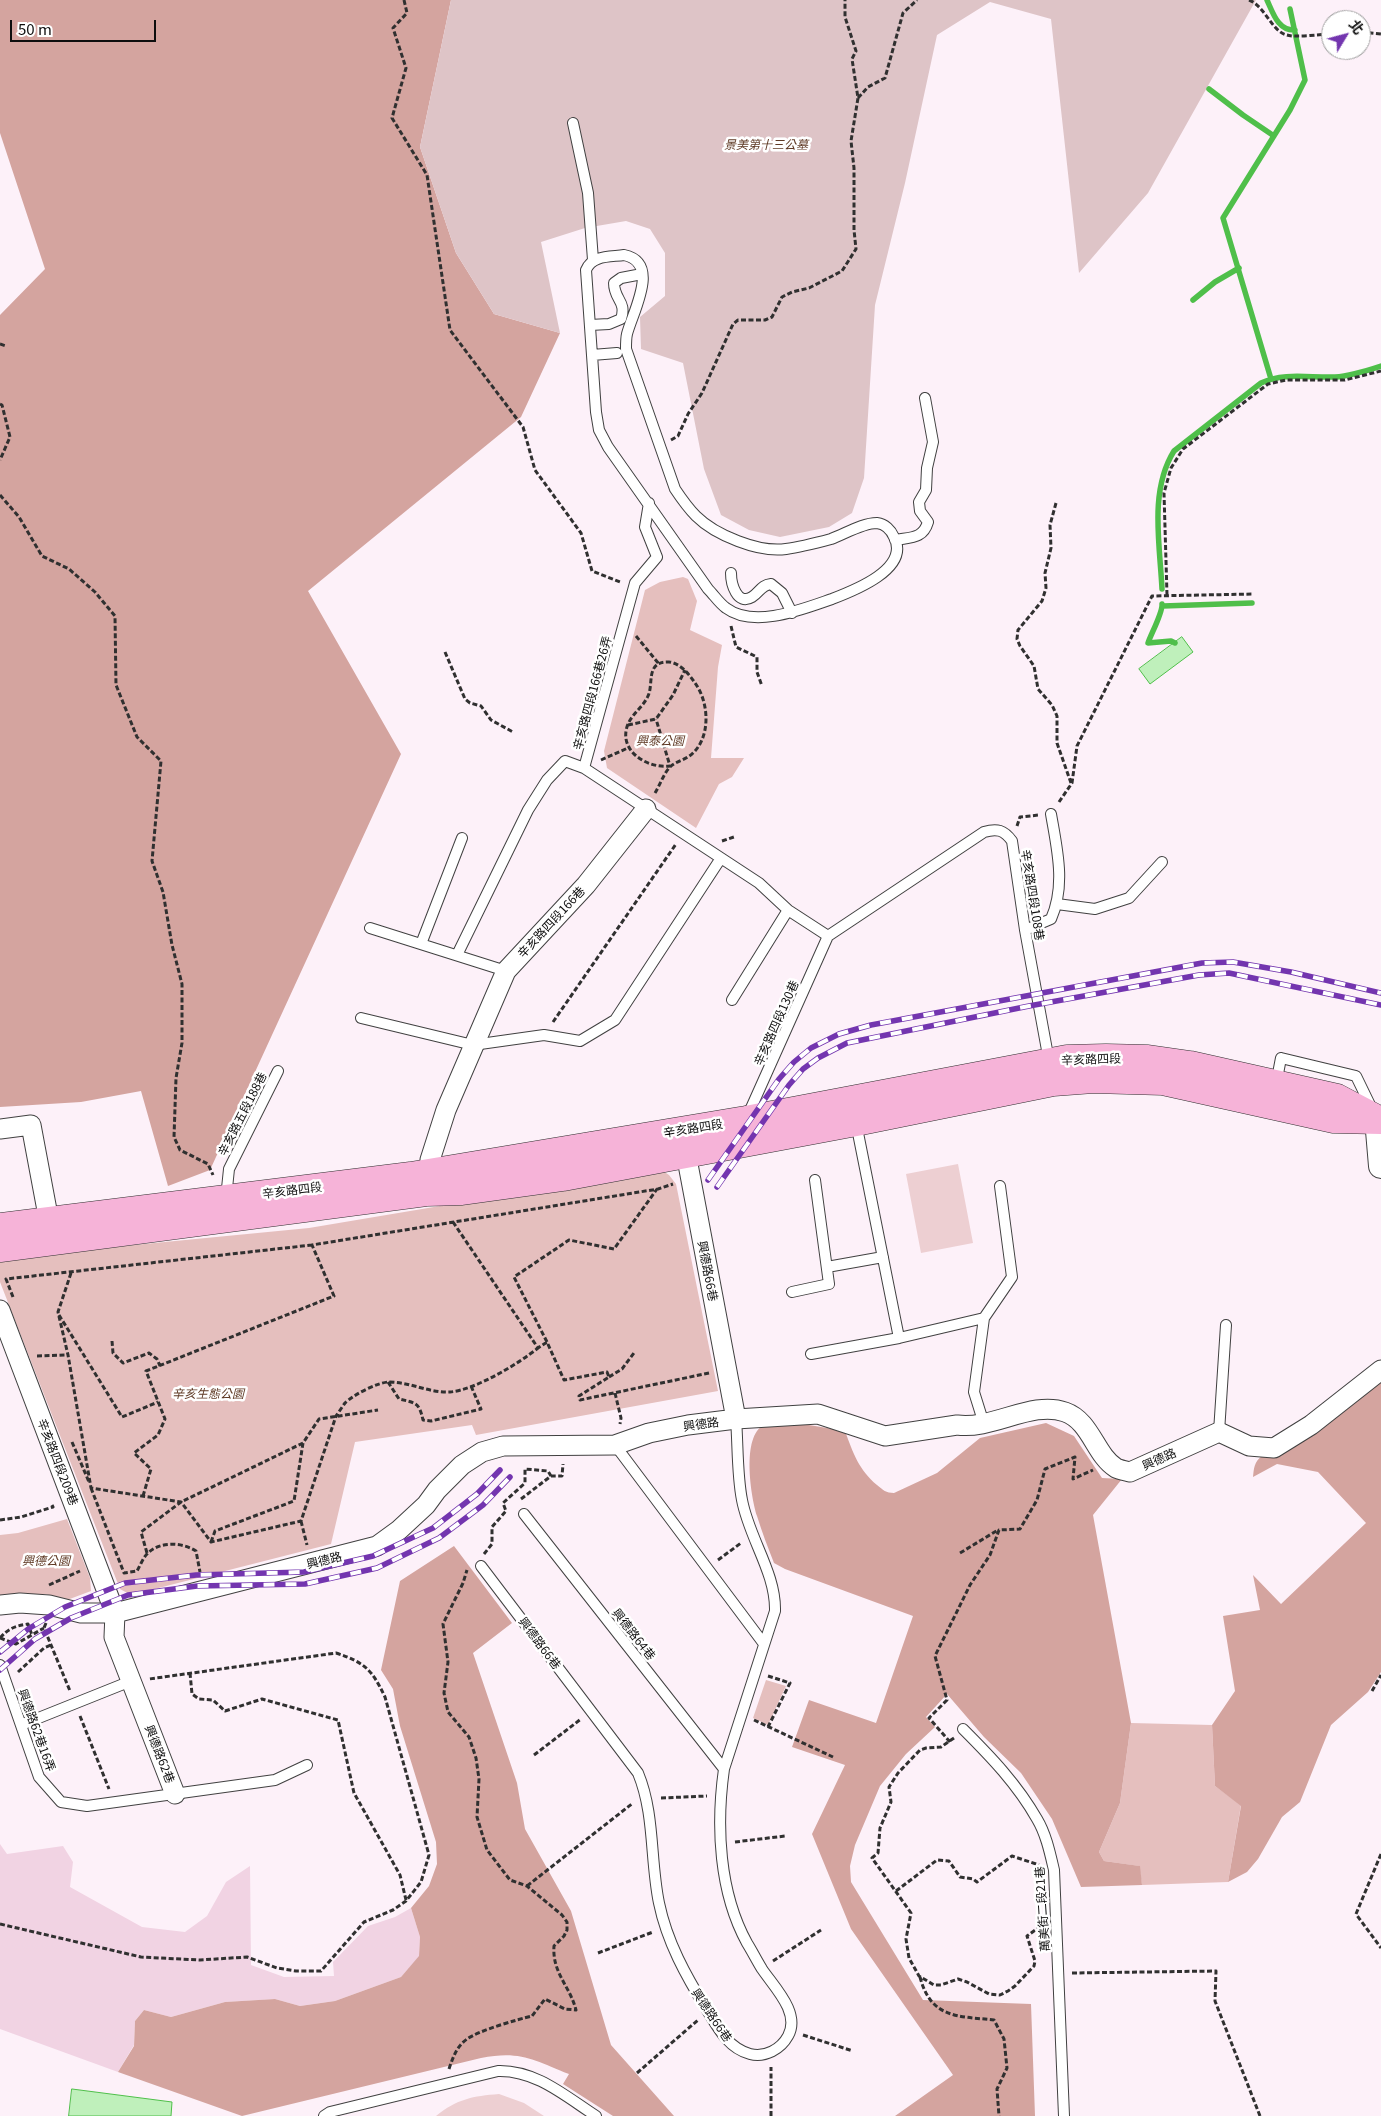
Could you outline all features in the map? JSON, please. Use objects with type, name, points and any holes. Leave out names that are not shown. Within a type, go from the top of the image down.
[{"type":"main road","name":"辛亥路四段","points":[[684,1142],[856,1122],[1106,1058],[1148,1059],[1190,1065],[1276,1084],[1337,1098],[1379,1119]]},
{"type":"main road","name":"辛亥路四段","points":[[0,1248],[51,1232],[221,1190],[428,1182],[462,1191],[563,1177],[684,1142],[746,1120],[1051,1072],[1163,1081],[1334,1119],[1379,1119]]},
{"type":"main road","name":"辛亥路四段","points":[[0,1227],[51,1232],[428,1182]]},
{"type":"street","name":"辛亥路四段166巷","points":[[428,1182],[430,1160],[446,1110],[506,971],[586,886],[646,809]]},
{"type":"street","points":[[1379,1119],[1381,1166]]},
{"type":"street","points":[[0,1129],[31,1125],[51,1232]]},
{"type":"street","name":"興德路66巷","points":[[684,1142],[736,1419]]},
{"type":"street","name":"辛亥路四段209巷","points":[[8,1307],[115,1613]]},
{"type":"street","points":[[1219,1432],[1248,1446],[1274,1448],[1311,1425],[1381,1370]]},
{"type":"street","name":"興德路","points":[[0,1605],[20,1603],[49,1605],[81,1613],[115,1613],[377,1546],[399,1530],[426,1505],[437,1490],[462,1465],[482,1452],[503,1446],[615,1445],[649,1433],[688,1424],[818,1414],[885,1436],[957,1425],[966,1427],[984,1424],[1046,1408],[1066,1412],[1082,1424],[1116,1468],[1130,1472],[1219,1432]]},
{"type":"street","name":"興德路62巷","points":[[115,1613],[114,1637],[175,1794]]},
{"type":"lane","points":[[573,123],[588,193],[594,260]]},
{"type":"lane","points":[[624,255],[633,257],[640,264],[642,274],[642,296],[627,335],[626,349],[675,489],[686,505],[706,524],[736,540],[759,548],[785,549],[824,541],[866,525],[879,523],[890,530],[896,540],[896,551],[892,562],[882,574],[859,590],[792,612],[758,617],[738,615],[726,608],[708,588],[608,447],[599,430],[596,412],[586,270],[589,263],[594,260],[624,255]]},
{"type":"lane","points":[[590,325],[609,324],[621,319],[624,310],[622,302],[614,293],[614,284],[621,278],[642,274]]},
{"type":"lane","points":[[592,355],[617,354]]},
{"type":"lane","points":[[896,540],[919,536],[925,530],[928,522],[920,511],[919,502],[926,490],[926,468],[933,442],[925,398]]},
{"type":"lane","name":"辛亥路四段166巷26弄","points":[[649,504],[645,527],[657,557],[635,583],[584,768],[759,883],[788,910],[828,936]]},
{"type":"lane","points":[[731,573],[733,590],[738,596],[744,599],[750,598],[761,587],[771,584],[782,594],[792,612]]},
{"type":"lane","points":[[457,955],[528,810],[547,780],[566,761],[584,768]]},
{"type":"lane","points":[[1025,930],[1050,919],[1057,904],[1060,870],[1052,814]]},
{"type":"lane","name":"辛亥路四段108巷","points":[[828,936],[984,832],[994,829],[1006,833],[1012,841],[1025,930],[1051,1072]]},
{"type":"lane","points":[[421,944],[462,838]]},
{"type":"lane","points":[[361,1018],[473,1045],[544,1035],[580,1041],[615,1020],[721,858]]},
{"type":"lane","points":[[1057,904],[1095,909],[1129,898],[1162,862]]},
{"type":"lane","points":[[732,1000],[788,910]]},
{"type":"lane","points":[[370,928],[506,971]]},
{"type":"lane","name":"辛亥路四段130巷","points":[[746,1120],[828,936]]},
{"type":"lane","name":"辛亥路五段188巷","points":[[221,1190],[229,1169],[278,1071]]},
{"type":"lane","points":[[856,1122],[899,1338]]},
{"type":"lane","points":[[792,1292],[829,1284],[815,1180]]},
{"type":"lane","points":[[984,1424],[974,1392],[984,1318],[1012,1277],[1000,1186]]},
{"type":"lane","points":[[827,1267],[883,1257]]},
{"type":"lane","points":[[811,1354],[899,1338],[984,1318]]},
{"type":"lane","points":[[1219,1432],[1226,1326]]},
{"type":"lane","name":"興德路66巷","points":[[736,1419],[741,1499],[752,1535],[772,1586],[775,1611],[724,1769],[720,1796],[719,1843],[731,1900],[744,1937],[762,1968],[783,1998],[790,2015],[791,2032]]},
{"type":"lane","points":[[615,1445],[764,1644]]},
{"type":"lane","name":"興德路64巷","points":[[524,1514],[724,1769]]},
{"type":"lane","name":"興德路66巷","points":[[481,1566],[638,1773],[646,1798],[659,1902],[665,1927],[675,1953],[708,2012],[726,2038],[738,2050],[756,2055],[772,2052]]},
{"type":"lane","name":"興德路62巷16弄","points":[[0,1665],[39,1777],[61,1802],[87,1806],[175,1794]]},
{"type":"lane","points":[[21,1725],[131,1681]]},
{"type":"lane","name":"萬美街二段21巷","points":[[963,1729],[1003,1769],[1038,1820],[1054,1870],[1064,2116]]},
{"type":"lane","name":"興德路62巷","points":[[175,1794],[275,1780],[307,1765]]},
{"type":"lane","points":[[772,2052],[784,2044],[791,2032]]},
{"type":"lane","points":[[324,2116],[330,2112],[498,2071],[515,2071],[534,2077],[596,2116]]},
{"type":"path","points":[[404,0],[407,13],[393,28],[406,68],[392,118],[427,174],[450,330],[523,427],[535,470],[581,533],[592,571],[615,579],[633,591]]},
{"type":"path","points":[[659,445],[678,436],[688,414],[702,393],[733,324],[738,320],[766,320],[772,317],[782,297],[792,292],[809,288],[842,271],[856,249],[854,168],[851,141],[858,98],[852,59],[856,51],[845,17],[845,0]]},
{"type":"path","points":[[858,98],[868,87],[885,78],[903,13],[917,0]]},
{"type":"path","points":[[1249,0],[1266,14],[1276,28],[1286,35],[1321,34]]},
{"type":"path","points":[[0,344],[6,346]]},
{"type":"path","points":[[1167,595],[1164,500],[1167,479],[1178,454],[1268,384],[1286,380],[1345,380],[1381,371]]},
{"type":"path","points":[[0,404],[10,437],[0,460]]},
{"type":"path","points":[[0,495],[19,517],[42,556],[70,568],[95,592],[115,616],[116,685],[138,736],[161,761],[152,861],[162,892],[182,984],[182,1043],[176,1078],[174,1137],[180,1150],[208,1164],[221,1190]]},
{"type":"path","points":[[1056,503],[1050,525],[1051,548],[1044,573],[1046,588],[1042,601],[1018,630],[1018,639],[1020,646],[1037,672],[1038,689],[1052,706],[1057,716],[1057,743],[1072,784]]},
{"type":"path","points":[[1012,841],[1020,817],[1052,814],[1072,784],[1078,746],[1152,596],[1253,594]]},
{"type":"path","points":[[625,622],[659,664]]},
{"type":"path","points":[[736,647],[758,657],[757,672],[762,686]]},
{"type":"path","points":[[445,652],[465,699],[470,703],[481,706],[488,718],[513,732]]},
{"type":"path","points":[[667,662],[676,663],[685,670],[699,690],[704,706],[705,730],[701,743],[694,753],[685,760],[660,768],[650,765],[635,755],[630,747],[626,733],[628,725],[648,696],[652,670],[659,664],[667,662]]},
{"type":"path","points":[[628,725],[656,719],[673,695],[685,670]]},
{"type":"path","points":[[646,809],[670,766],[656,719]]},
{"type":"path","points":[[584,768],[630,747]]},
{"type":"path","points":[[544,1035],[683,833]]},
{"type":"path","points":[[8,1307],[6,1279],[312,1245],[658,1189],[674,1184],[676,1194]]},
{"type":"path","points":[[609,1377],[607,1372],[564,1380],[514,1276],[569,1240],[614,1248],[658,1189]]},
{"type":"path","points":[[453,1222],[538,1348]]},
{"type":"path","points":[[143,1496],[152,1469],[134,1453],[158,1435],[165,1420],[146,1371],[334,1296],[312,1245]]},
{"type":"path","points":[[71,1273],[58,1312],[68,1355],[91,1488]]},
{"type":"path","points":[[58,1312],[122,1417],[158,1402]]},
{"type":"path","points":[[112,1341],[114,1353],[123,1363],[149,1353],[157,1359],[160,1366]]},
{"type":"path","points":[[311,1563],[301,1521],[336,1416],[345,1402],[364,1390],[388,1382],[450,1392],[471,1386],[521,1362],[547,1342]]},
{"type":"path","points":[[34,1347],[41,1365]]},
{"type":"path","points":[[634,1353],[622,1369],[579,1396],[580,1400],[711,1373],[710,1364]]},
{"type":"path","points":[[37,1356],[68,1355]]},
{"type":"path","points":[[388,1382],[399,1399],[417,1404],[423,1420],[431,1421],[481,1410],[471,1386]]},
{"type":"path","points":[[615,1393],[621,1418],[615,1445]]},
{"type":"path","points":[[211,1542],[215,1530],[294,1501],[303,1443],[319,1419],[378,1410]]},
{"type":"path","points":[[70,1435],[124,1573],[137,1571],[147,1553],[169,1543],[190,1547],[196,1551],[204,1591]]},
{"type":"path","points":[[147,1553],[142,1532],[181,1502],[303,1443]]},
{"type":"path","points":[[515,1504],[551,1476],[562,1476],[564,1446]]},
{"type":"path","points":[[960,1553],[999,1530],[1020,1529],[1036,1500],[1045,1469],[1075,1457],[1073,1479],[1092,1470],[1116,1468]]},
{"type":"path","points":[[445,2084],[453,2055],[468,2038],[532,2016],[545,1999],[565,2009],[576,2010],[572,1997],[560,1979],[553,1957],[554,1946],[564,1936],[567,1930],[567,1922],[562,1915],[527,1886],[510,1880],[487,1850],[477,1817],[479,1779],[476,1758],[469,1737],[448,1712],[444,1693],[448,1662],[443,1624],[463,1584],[468,1562],[481,1566],[485,1551],[492,1544],[492,1527],[506,1511],[504,1503],[525,1483],[525,1469],[548,1471],[551,1476]]},
{"type":"path","points":[[91,1488],[181,1502],[211,1542]]},
{"type":"path","points":[[49,1498],[56,1515]]},
{"type":"path","points":[[0,1520],[21,1517],[53,1507]]},
{"type":"path","points":[[211,1542],[301,1521]]},
{"type":"path","points":[[950,1742],[929,1718],[947,1700],[935,1656],[970,1585],[990,1555],[999,1530]]},
{"type":"path","points":[[707,1568],[752,1535]]},
{"type":"path","points":[[42,1589],[80,1572],[77,1563]]},
{"type":"path","points":[[32,1635],[28,1624],[7,1630],[0,1638],[16,1644],[32,1635],[44,1628]]},
{"type":"path","points":[[6,1682],[44,1648],[51,1645]]},
{"type":"path","points":[[0,1924],[141,1957],[200,1960],[247,1957],[277,1968],[296,1971],[320,1971],[364,1922],[393,1910],[406,1901],[421,1882],[429,1855],[385,1697],[375,1677],[358,1660],[336,1653],[131,1681]]},
{"type":"path","points":[[755,1672],[790,1683],[768,1727]]},
{"type":"path","points":[[190,1673],[192,1694],[199,1699],[213,1700],[225,1710],[262,1699],[338,1720],[354,1793],[400,1875],[406,1901]]},
{"type":"path","points":[[1372,1691],[1381,1675]]},
{"type":"path","points":[[534,1755],[591,1711]]},
{"type":"path","points":[[742,1715],[833,1757]]},
{"type":"path","points":[[963,1729],[950,1742],[941,1747],[920,1750],[898,1773],[889,1787],[891,1802],[880,1828],[878,1853],[872,1858],[911,1913],[906,1939],[909,1958],[920,1976],[924,1993],[936,2006],[949,2015],[994,2020],[1004,2039],[1007,2068],[997,2089],[999,2116]]},
{"type":"path","points":[[527,1886],[633,1804],[646,1798],[720,1796]]},
{"type":"path","points":[[719,1843],[785,1836]]},
{"type":"path","points":[[1381,1854],[1356,1914],[1381,1948]]},
{"type":"path","points":[[896,1891],[937,1860],[949,1861],[960,1877],[973,1879],[977,1882],[1012,1856],[1054,1870]]},
{"type":"path","points":[[920,1976],[934,1985],[941,1985],[958,1979],[989,1994],[1008,1992],[1034,1966],[1035,1961],[1027,1936],[1056,1914]]},
{"type":"path","points":[[598,1953],[665,1927]]},
{"type":"path","points":[[762,1968],[821,1930]]},
{"type":"path","points":[[1058,1973],[1216,1972],[1215,2001],[1260,2116]]},
{"type":"path","points":[[637,2073],[708,2012]]},
{"type":"path","points":[[791,2032],[853,2051]]},
{"type":"path","points":[[771,2116],[772,2052]]},
{"type":"shaded area","points":[[0,0],[451,0],[420,147],[456,253],[494,314],[560,333],[521,417],[308,591],[401,754],[210,1170],[168,1186],[141,1091],[81,1102],[0,1107],[0,315],[45,269],[0,133]]},
{"type":"shaded area","points":[[1182,637],[1193,652],[1150,684],[1139,669]]},
{"type":"shaded area","points":[[958,1164],[973,1243],[921,1253],[906,1174]]},
{"type":"shaded area","points":[[1381,1382],[1381,1672],[1368,1692],[1331,1725],[1300,1802],[1282,1817],[1258,1859],[1247,1872],[1228,1882],[1241,1806],[1215,1786],[1212,1725],[1235,1691],[1223,1616],[1260,1610],[1253,1575],[1281,1604],[1366,1523],[1318,1472],[1277,1464],[1253,1477],[1255,1465],[1262,1456]]},
{"type":"shaded area","points":[[791,1422],[845,1431],[861,1467],[883,1490],[894,1493],[937,1473],[980,1438],[1046,1423],[1074,1436],[1102,1478],[1122,1479],[1093,1515],[1131,1723],[1120,1803],[1099,1852],[1104,1861],[1140,1866],[1142,1885],[1081,1887],[1052,1819],[1021,1773],[984,1737],[947,1694],[926,1717],[935,1727],[906,1754],[880,1786],[855,1845],[850,1866],[851,1882],[923,2000],[1031,2004],[1035,2116],[895,2116],[953,2075],[851,1929],[812,1834],[845,1765],[792,1747],[809,1700],[876,1723],[913,1616],[785,1569],[774,1563],[761,1528],[752,1495],[750,1454],[752,1441],[757,1431],[764,1425]]},
{"type":"shaded area","points":[[454,1546],[512,1623],[473,1653],[517,1783],[525,1829],[571,1911],[611,2045],[674,2116],[613,2116],[563,2084],[569,2074],[536,2061],[506,2055],[481,2058],[242,2116],[118,2072],[134,2046],[135,2021],[144,2010],[171,2017],[225,2002],[275,1999],[300,2006],[335,2001],[401,1977],[419,1956],[420,1937],[411,1908],[429,1886],[437,1864],[436,1842],[400,1726],[393,1689],[381,1670],[400,1581]]},
{"type":"shaded area","points":[[0,1844],[7,1854],[63,1846],[73,1862],[70,1887],[142,1927],[185,1932],[207,1916],[226,1882],[250,1866],[251,1965],[284,1977],[334,1976],[333,1962],[368,1926],[395,1917],[411,1908],[420,1937],[419,1957],[401,1977],[335,2001],[300,2006],[275,1999],[225,2002],[171,2017],[144,2010],[135,2021],[134,2045],[118,2072],[0,2029]]},
{"type":"shaded area","points":[[72,2089],[172,2102],[171,2116],[69,2116]]},
{"type":"shaded area","points":[[499,2094],[524,2103],[544,2116],[436,2116],[466,2099]]},
{"type":"green space","name":"景美第十三公墓","points":[[451,0],[1256,0],[1148,193],[1079,273],[1051,19],[990,2],[937,35],[905,183],[875,305],[864,478],[852,513],[829,527],[780,537],[749,530],[721,515],[704,469],[683,363],[641,349],[640,317],[665,296],[665,253],[650,229],[626,221],[585,228],[541,242],[560,333],[494,314],[456,253],[420,147]]},
{"type":"green space","name":"興泰公園","points":[[683,577],[688,579],[697,601],[690,630],[722,645],[718,667],[711,758],[744,758],[732,777],[719,784],[696,828],[607,768],[604,751],[645,590],[660,582]]},
{"type":"green space","name":"辛亥生態公園","points":[[660,1169],[669,1175],[676,1184],[718,1391],[476,1435],[472,1425],[355,1442],[331,1544],[131,1595],[120,1589],[0,1282],[0,1258],[309,1228]]},
{"type":"green space","name":"興德公園","points":[[67,1519],[90,1578],[91,1591],[67,1600],[45,1594],[0,1596],[0,1535],[18,1533]]},
{"type":"green space","points":[[766,1680],[786,1686],[768,1725],[753,1718]]},
{"type":"green space","points":[[1131,1723],[1212,1725],[1215,1786],[1241,1805],[1228,1882],[1142,1885],[1139,1866],[1104,1861],[1099,1852],[1120,1803]]},
{"type":"waterway","points":[[1267,0],[1280,24],[1284,28],[1295,30]]},
{"type":"waterway","points":[[1271,379],[1223,218],[1290,110],[1305,80],[1290,9]]},
{"type":"waterway","points":[[1209,89],[1274,136]]},
{"type":"waterway","points":[[1193,300],[1215,282],[1239,268]]},
{"type":"waterway","points":[[1162,589],[1158,537],[1159,501],[1161,483],[1174,451],[1261,383],[1297,376],[1341,376],[1381,366]]},
{"type":"waterway","points":[[1163,606],[1252,603]]},
{"type":"waterway","points":[[1162,604],[1159,617],[1148,643],[1171,641],[1175,643]]},
{"type":"railway","points":[[708,1180],[779,1079],[794,1062],[811,1048],[839,1034],[871,1025],[1202,963],[1233,962],[1291,972],[1381,993]]},
{"type":"railway","points":[[717,1187],[789,1085],[803,1069],[818,1058],[847,1043],[1029,1006],[1199,975],[1229,973],[1381,1005]]},
{"type":"railway","points":[[0,1652],[28,1629],[65,1607],[125,1583],[196,1575],[304,1572],[373,1556],[433,1528],[477,1494],[500,1470]]},
{"type":"railway","points":[[0,1670],[35,1639],[71,1618],[128,1595],[197,1586],[305,1584],[377,1568],[439,1538],[483,1505],[510,1477]]}]
